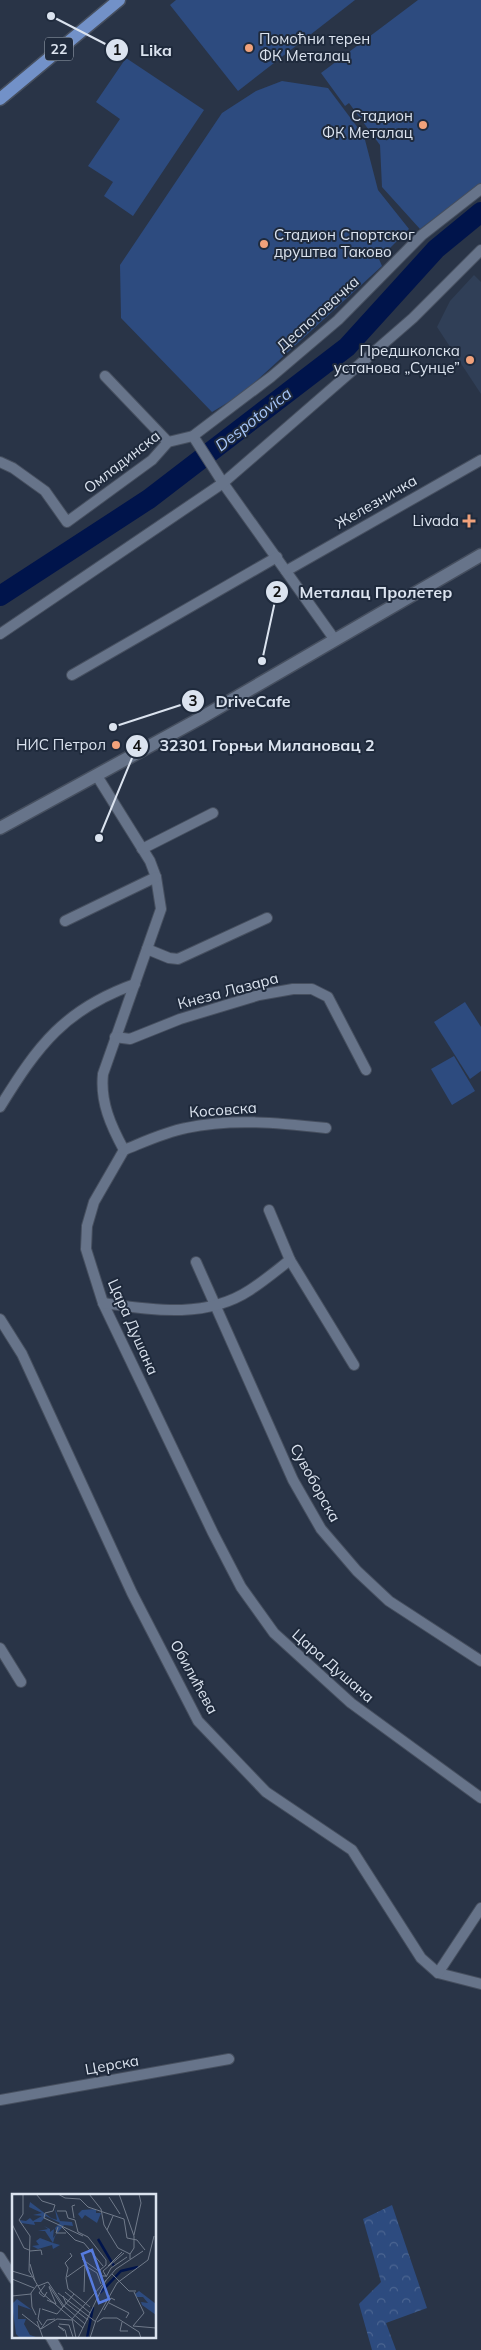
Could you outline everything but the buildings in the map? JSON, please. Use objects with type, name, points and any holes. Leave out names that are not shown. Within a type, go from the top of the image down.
[{"type":"main road","name":"22","points":[[0,98],[119,0]]},
{"type":"street","name":"Деспотовачка","points":[[195,440],[338,320],[422,235],[481,189]]},
{"type":"street","points":[[0,634],[223,483],[412,318],[481,250]]},
{"type":"street","points":[[105,376],[168,442]]},
{"type":"street","name":"Омладинска","points":[[0,462],[13,468],[45,491],[67,522],[152,460],[168,442],[195,440]]},
{"type":"street","points":[[195,440],[223,483],[335,640]]},
{"type":"street","name":"Железничка","points":[[286,571],[481,460]]},
{"type":"street","points":[[0,828],[97,776],[481,555]]},
{"type":"street","points":[[72,674],[277,557]]},
{"type":"street","points":[[97,776],[142,849],[156,877],[161,909],[105,1064],[102,1085],[111,1126],[124,1150]]},
{"type":"street","points":[[142,849],[213,813]]},
{"type":"street","points":[[65,922],[156,877]]},
{"type":"street","points":[[147,949],[168,958],[178,959],[267,918]]},
{"type":"street","points":[[0,1107],[23,1069],[51,1034],[68,1018],[111,992],[135,984]]},
{"type":"street","name":"Кнеза Лазара","points":[[115,1037],[130,1039],[188,1016],[259,995],[293,989],[312,989],[328,997],[366,1070]]},
{"type":"street","name":"Косовска","points":[[124,1150],[183,1128],[211,1123],[265,1122],[326,1128]]},
{"type":"street","name":"Цара Душана","points":[[124,1150],[94,1202],[87,1226],[86,1249],[104,1303],[213,1533],[241,1587],[274,1633],[351,1704],[481,1798]]},
{"type":"street","points":[[269,1210],[290,1260],[354,1365]]},
{"type":"street","points":[[104,1303],[156,1311],[216,1306],[249,1291],[290,1260]]},
{"type":"street","name":"Сувоборска","points":[[196,1262],[293,1480],[321,1529],[357,1571],[390,1601],[481,1661]]},
{"type":"street","name":"Обилићева","points":[[0,1319],[22,1354],[132,1592],[198,1721],[266,1792],[352,1850],[421,1958],[438,1973],[481,1984]]},
{"type":"street","points":[[0,1648],[21,1682]]},
{"type":"street","points":[[438,1973],[481,1908]]},
{"type":"street","name":"Церска","points":[[0,2100],[229,2059]]},
{"type":"street","points":[[0,2257],[12,2276]]},
{"type":"street","points":[[51,2338],[58,2350]]},
{"type":"shaded area","name":"Предшколска установа „Сунце”","points":[[474,275],[481,282],[481,394],[437,327],[450,301]]},
{"type":"green space","name":"Помоћни терен ФК Металац","points":[[176,0],[355,0],[238,91],[170,5]]},
{"type":"green space","name":"Стадион ФК Металац","points":[[418,0],[481,0],[481,183],[420,229],[382,187],[380,145],[349,103],[345,106],[321,73]]},
{"type":"green space","points":[[126,58],[204,110],[133,216],[104,196],[113,182],[88,166],[120,119],[96,102]]},
{"type":"green space","name":"Стадион Спортског друштва Таково","points":[[282,81],[328,88],[364,136],[378,190],[409,229],[379,259],[382,266],[242,394],[212,412],[121,318],[120,265],[222,113],[256,91]]},
{"type":"green space","points":[[465,1002],[481,1027],[481,1071],[470,1079],[434,1022]]},
{"type":"green space","points":[[454,1056],[475,1091],[452,1105],[431,1069]]},
{"type":"green space","points":[[392,2205],[427,2308],[386,2323],[396,2350],[372,2350],[359,2304],[381,2282],[363,2219]]},
{"type":"waterway","name":"Despotovica","points":[[0,596],[149,499],[347,347],[436,249],[481,212]]},
{"type":"place","name":"Lika","points":[[51,16]]},
{"type":"place","name":"Помоћни терен ФК Металац","points":[[249,48]]},
{"type":"place","name":"Стадион ФК Металац","points":[[423,125]]},
{"type":"place","name":"Стадион Спортског друштва Таково","points":[[264,244]]},
{"type":"place","name":"Предшколска установа „Сунце”","points":[[470,360]]},
{"type":"place","name":"Livada","points":[[469,521]]},
{"type":"place","name":"Металац Пролетер","points":[[262,661]]},
{"type":"place","name":"DriveCafe","points":[[113,727]]},
{"type":"place","name":"НИС Петрол","points":[[116,745]]},
{"type":"place","name":"32301 Горњи Милановац 2","points":[[99,838]]}]
